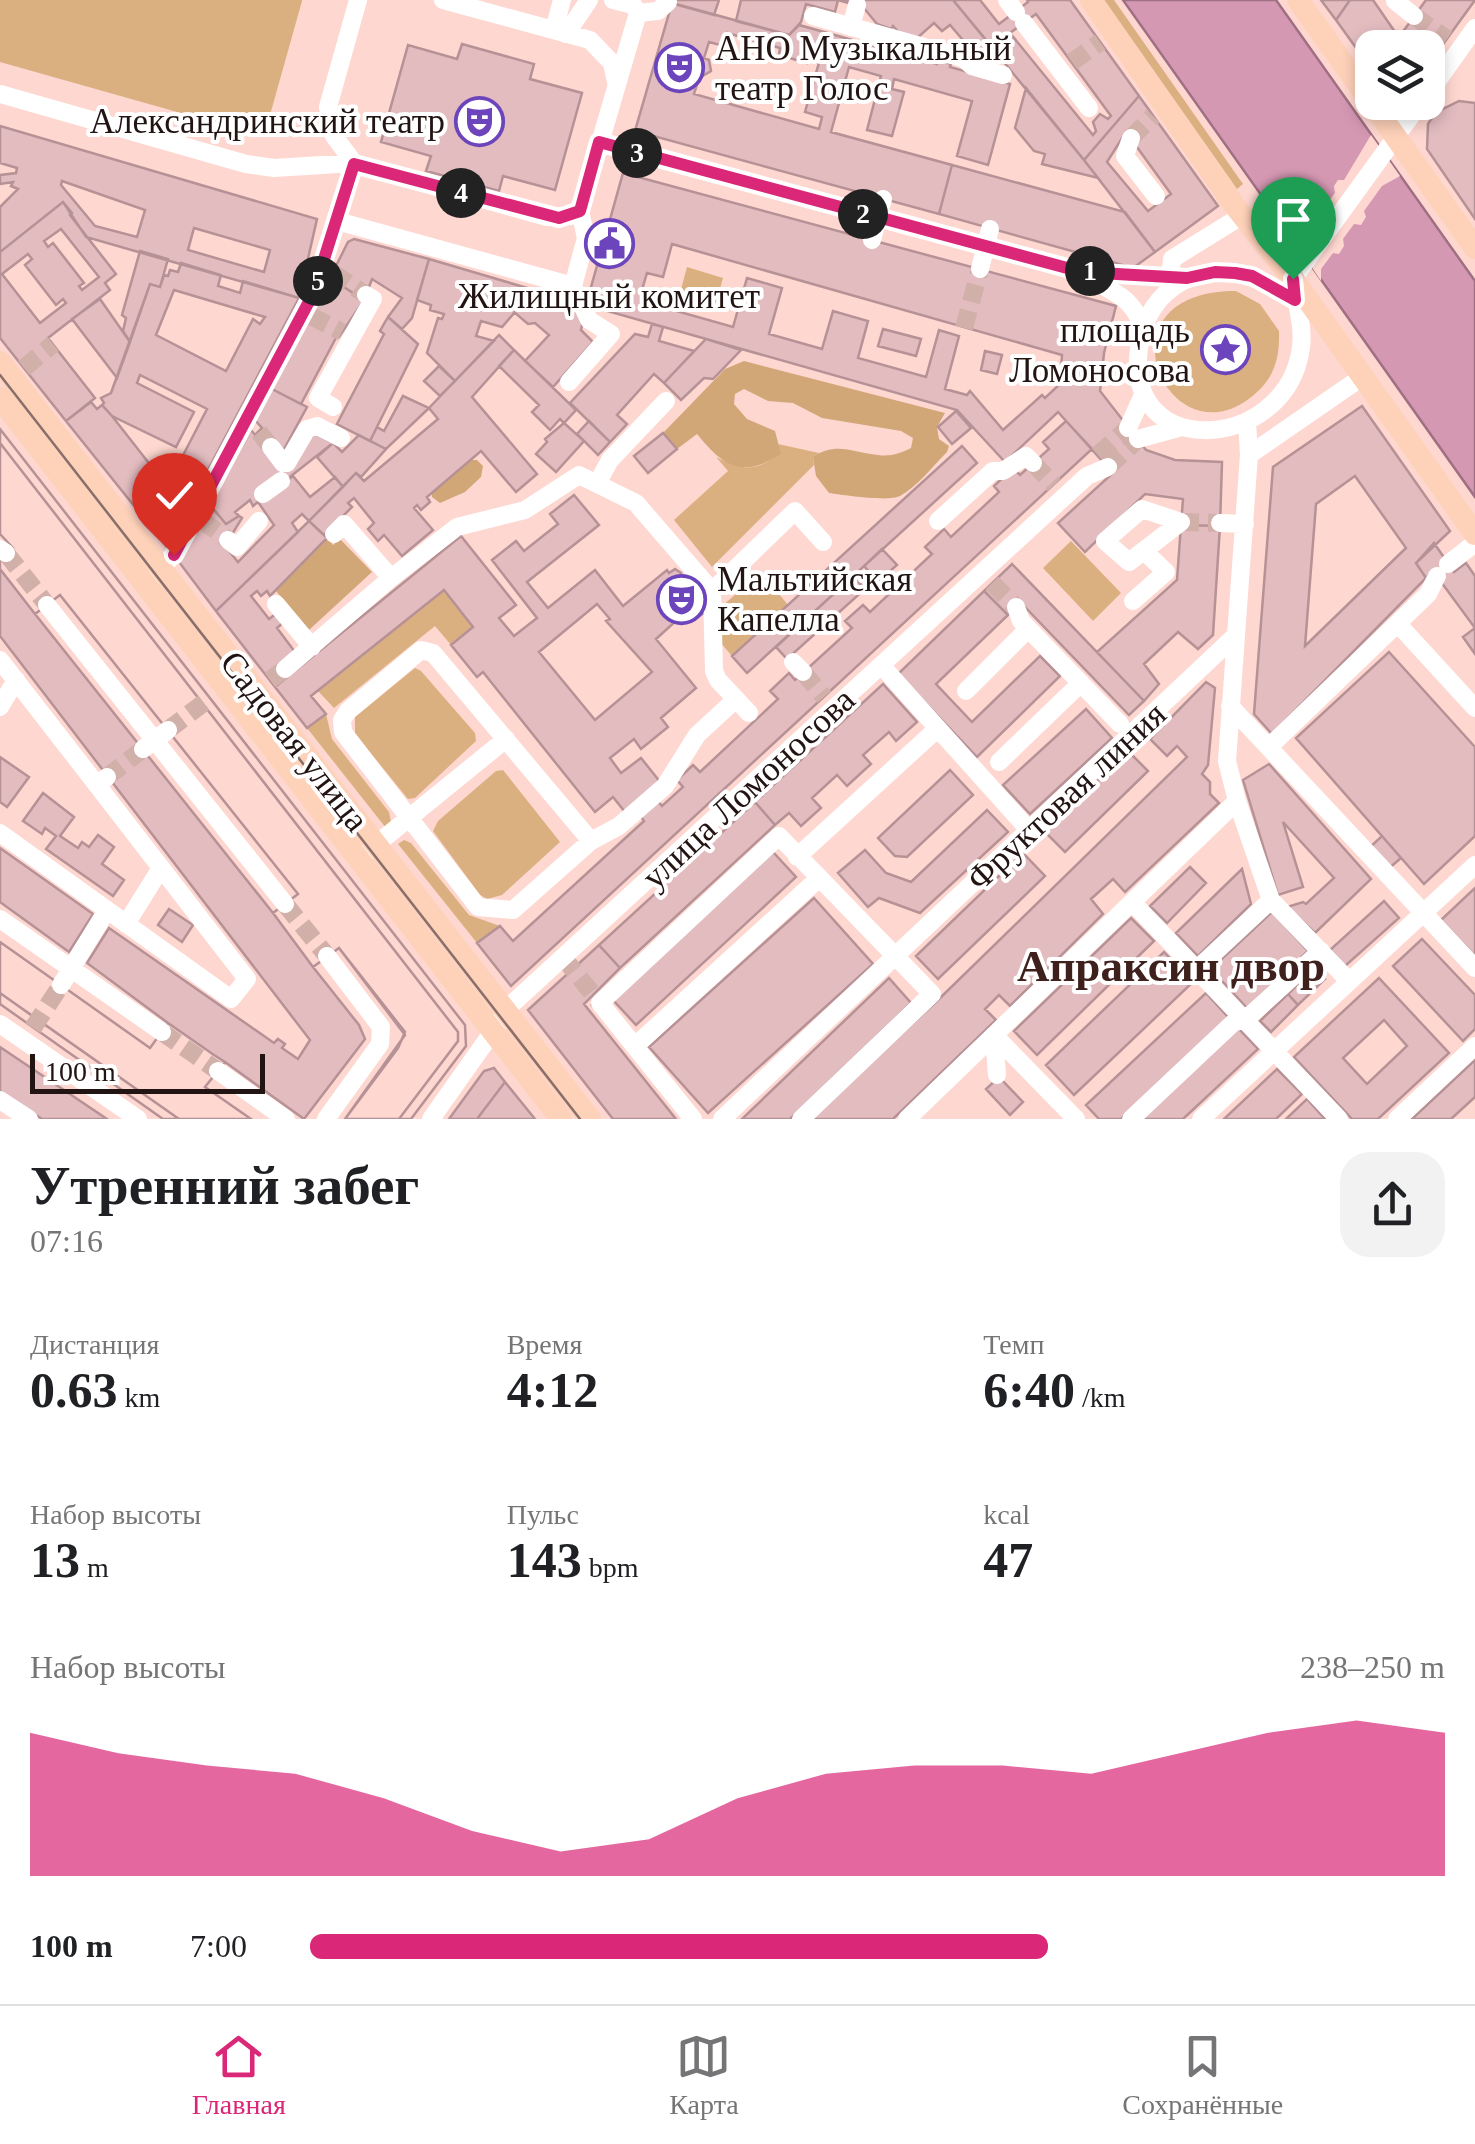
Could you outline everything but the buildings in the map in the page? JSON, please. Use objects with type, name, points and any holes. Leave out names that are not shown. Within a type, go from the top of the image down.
[{"type":"main road","points":[[1090,0],[1107,38],[1159,112],[1298,279],[1362,377],[1475,534]]},
{"type":"main road","points":[[1298,0],[1390,146],[1475,248]]},
{"type":"main road","name":"Садовая улица","points":[[9,376],[154,577],[247,688],[500,1022],[590,1119]]},
{"type":"main road","name":"Садовая улица","points":[[500,1022],[562,1119]]},
{"type":"street","points":[[354,164],[334,136],[328,107],[358,0]]},
{"type":"street","points":[[443,0],[590,40],[612,63],[616,82]]},
{"type":"street","points":[[560,32],[562,0]]},
{"type":"street","points":[[560,32],[589,0]]},
{"type":"street","points":[[569,382],[611,334],[589,320],[573,286],[586,238],[580,211],[638,13],[633,5],[613,0]]},
{"type":"street","points":[[1395,1],[1414,16]]},
{"type":"street","points":[[638,13],[658,11],[668,2]]},
{"type":"street","points":[[851,27],[856,5]]},
{"type":"street","points":[[1016,11],[1066,66],[1089,108]]},
{"type":"street","points":[[813,16],[963,58],[972,66],[1003,75]]},
{"type":"street","points":[[1445,60],[1453,44],[1475,28]]},
{"type":"street","points":[[0,94],[246,164],[274,168],[354,164],[548,216],[571,216],[580,211]]},
{"type":"street","points":[[1179,278],[1153,307],[1143,327],[1137,359],[1143,394],[1133,434],[1182,427],[1217,431],[1247,421],[1276,398],[1293,374],[1302,344],[1298,279],[1408,120]]},
{"type":"street","points":[[1131,138],[1125,156],[1156,196]]},
{"type":"street","points":[[599,142],[880,208],[988,238],[1082,272],[1127,299],[1137,310],[1143,327]]},
{"type":"street","points":[[154,577],[199,517],[253,426],[308,303],[327,271],[354,164]]},
{"type":"street","points":[[872,240],[880,208]]},
{"type":"street","points":[[1179,278],[1172,259],[1243,216]]},
{"type":"street","points":[[337,221],[573,286]]},
{"type":"street","points":[[980,269],[988,238]]},
{"type":"street","points":[[1082,272],[1179,278],[1215,272],[1298,279]]},
{"type":"street","points":[[333,407],[318,398],[347,335],[373,299],[366,295]]},
{"type":"street","points":[[1249,456],[1362,377]]},
{"type":"street","points":[[1143,394],[1158,414],[1182,427]]},
{"type":"street","points":[[598,482],[610,460],[666,402]]},
{"type":"street","points":[[1247,421],[1284,432]]},
{"type":"street","points":[[1247,421],[1249,456],[1227,761],[1271,900],[1350,981]]},
{"type":"street","points":[[263,494],[285,471],[307,428],[317,426],[340,438]]},
{"type":"street","points":[[271,448],[285,471]]},
{"type":"street","points":[[938,521],[993,470],[1003,470],[1026,456],[1033,463]]},
{"type":"street","name":"улица Ломоносова","points":[[431,1119],[517,999],[829,702],[987,578],[1059,491],[1087,476],[1103,461]]},
{"type":"street","points":[[247,688],[312,647],[457,527],[525,510],[574,476],[586,476],[642,509],[712,591],[714,671],[749,713]]},
{"type":"street","points":[[712,591],[795,511],[823,542]]},
{"type":"street","points":[[228,540],[237,547],[259,521]]},
{"type":"street","points":[[1220,523],[1244,524]]},
{"type":"street","points":[[334,534],[344,524],[391,578]]},
{"type":"street","points":[[1269,747],[1428,594],[1442,570],[1475,543]]},
{"type":"street","points":[[1133,601],[1166,572],[1144,551]]},
{"type":"street","points":[[276,604],[312,647]]},
{"type":"street","points":[[47,605],[285,904]]},
{"type":"street","points":[[1016,607],[1028,629],[1120,724]]},
{"type":"street","points":[[1398,624],[1475,708]]},
{"type":"street","points":[[966,691],[1028,629]]},
{"type":"street","name":"Фруктовая линия","points":[[722,1119],[1235,636]]},
{"type":"street","points":[[591,842],[433,653],[425,649],[348,710],[342,726],[345,736],[478,906],[513,910],[591,842],[618,826],[665,786],[697,736],[736,698]]},
{"type":"street","points":[[0,660],[102,781],[161,868],[247,979],[232,999],[0,833]]},
{"type":"street","points":[[881,665],[1029,830]]},
{"type":"street","points":[[0,708],[16,680]]},
{"type":"street","points":[[999,762],[1080,683]]},
{"type":"street","points":[[1230,706],[1475,968]]},
{"type":"street","points":[[797,856],[937,729]]},
{"type":"street","points":[[368,852],[506,739]]},
{"type":"street","points":[[908,1119],[1237,800]]},
{"type":"street","points":[[693,1119],[600,1003],[780,836],[818,880],[932,994],[800,1119]]},
{"type":"street","points":[[1201,1119],[1475,864]]},
{"type":"street","points":[[126,924],[161,868]]},
{"type":"street","points":[[635,1046],[818,880]]},
{"type":"street","points":[[1197,969],[1271,900]]},
{"type":"street","points":[[1132,902],[1338,1119]]},
{"type":"street","points":[[66,976],[107,910]]},
{"type":"street","points":[[0,919],[66,976],[162,1032]]},
{"type":"street","points":[[1131,1119],[1233,1023],[1246,1020],[1321,952]]},
{"type":"street","points":[[326,1119],[380,1044],[382,1035],[327,956]]},
{"type":"street","points":[[0,1024],[29,1034],[138,1119]]},
{"type":"street","points":[[994,1035],[997,1074]]},
{"type":"street","points":[[994,1035],[1076,1119]]},
{"type":"street","points":[[1397,1119],[1475,1046]]},
{"type":"street","points":[[218,1071],[286,1119]]},
{"type":"street","points":[[0,1100],[29,1119]]},
{"type":"shaded area","points":[[0,0],[302,1],[270,115],[259,129],[248,132],[0,62]]},
{"type":"shaded area","points":[[1104,0],[1114,0],[1243,184],[1237,189]]},
{"type":"shaded area","points":[[1123,0],[1276,0],[1355,112],[1355,120],[1361,120],[1475,281],[1475,497]]},
{"type":"shaded area","points":[[687,267],[723,278],[716,303],[680,293]]},
{"type":"shaded area","points":[[1236,291],[1260,304],[1279,331],[1274,368],[1250,398],[1220,412],[1193,408],[1171,392],[1158,369],[1155,342],[1166,317],[1192,298]]},
{"type":"shaded area","points":[[744,361],[945,413],[937,427],[939,439],[949,446],[947,452],[900,496],[876,498],[829,493],[816,476],[813,457],[837,449],[891,455],[911,448],[913,438],[901,431],[822,418],[793,403],[768,401],[744,389],[735,394],[734,404],[747,419],[775,431],[781,454],[755,466],[735,466],[716,455],[697,434],[677,449],[663,433],[725,369]]},
{"type":"shaded area","points":[[778,444],[819,453],[813,457],[814,465],[712,567],[674,520],[728,471],[716,457],[742,467],[756,467],[780,454]]},
{"type":"shaded area","points":[[471,460],[483,466],[481,477],[465,492],[440,503],[432,497],[432,493]]},
{"type":"shaded area","points":[[327,538],[333,545],[340,539],[372,572],[309,630],[276,591]]},
{"type":"shaded area","points":[[1071,541],[1121,593],[1093,621],[1043,568]]},
{"type":"shaded area","points":[[761,572],[788,605],[732,656],[720,642],[722,606]]},
{"type":"shaded area","points":[[444,590],[473,627],[451,645],[435,626],[334,708],[318,691]]},
{"type":"shaded area","points":[[415,668],[475,733],[476,741],[415,798],[408,799],[355,734],[355,717]]},
{"type":"shaded area","points":[[326,714],[332,739],[389,812],[391,822],[386,828],[307,728]]},
{"type":"shaded area","points":[[503,770],[560,842],[502,895],[487,899],[433,831],[438,821],[496,771]]},
{"type":"shaded area","points":[[404,840],[411,843],[469,915],[500,926],[477,943],[398,844]]},
{"type":"pier","points":[[1371,135],[1400,176],[1382,186],[1364,211],[1366,217],[1361,225],[1354,224],[1343,239],[1339,254],[1333,253],[1321,269],[1321,281],[1293,239],[1301,240],[1317,209],[1323,209],[1335,193],[1334,186],[1338,180],[1344,180]]},
{"type":"tunnel","points":[[1414,16],[1447,39]]},
{"type":"tunnel","points":[[1072,62],[1100,42]]},
{"type":"tunnel","points":[[1131,138],[1153,116]]},
{"type":"tunnel","points":[[964,328],[980,269]]},
{"type":"tunnel","points":[[333,273],[366,295]]},
{"type":"tunnel","points":[[311,316],[342,332]]},
{"type":"tunnel","points":[[24,368],[53,344]]},
{"type":"tunnel","points":[[1098,455],[1128,428]]},
{"type":"tunnel","points":[[259,432],[271,447]]},
{"type":"tunnel","points":[[1108,467],[1138,439]]},
{"type":"tunnel","points":[[1033,463],[1054,485]]},
{"type":"tunnel","points":[[202,520],[228,540]]},
{"type":"tunnel","points":[[1181,522],[1220,523]]},
{"type":"tunnel","points":[[6,553],[47,605]]},
{"type":"tunnel","points":[[992,583],[1016,607]]},
{"type":"tunnel","points":[[270,680],[285,669]]},
{"type":"tunnel","points":[[803,672],[824,697]]},
{"type":"tunnel","points":[[168,730],[210,698]]},
{"type":"tunnel","points":[[107,777],[143,749]]},
{"type":"tunnel","points":[[285,904],[327,956]]},
{"type":"tunnel","points":[[563,957],[600,1003]]},
{"type":"tunnel","points":[[33,1028],[61,985]]},
{"type":"tunnel","points":[[162,1032],[218,1071]]},
{"type":"tram line","points":[[0,375],[580,1119]]},
{"type":"place","name":"АНО Музыкальный театр Голос","points":[[680,68]]},
{"type":"place","name":"Александринский театр","points":[[480,121]]},
{"type":"place","name":"Жилищный комитет","points":[[609,244]]},
{"type":"place","name":"площадь Ломоносова","points":[[1225,350]]},
{"type":"place","name":"Мальтийская Капелла","points":[[682,599]]},
{"type":"district","name":"Апраксин двор","points":[[1171,965]]},
{"type":"route","points":[[174,555],[305,312],[354,164],[559,218],[580,211],[599,142],[1082,272],[1187,278],[1215,272],[1235,273],[1252,276],[1295,300],[1293,279]]}]
